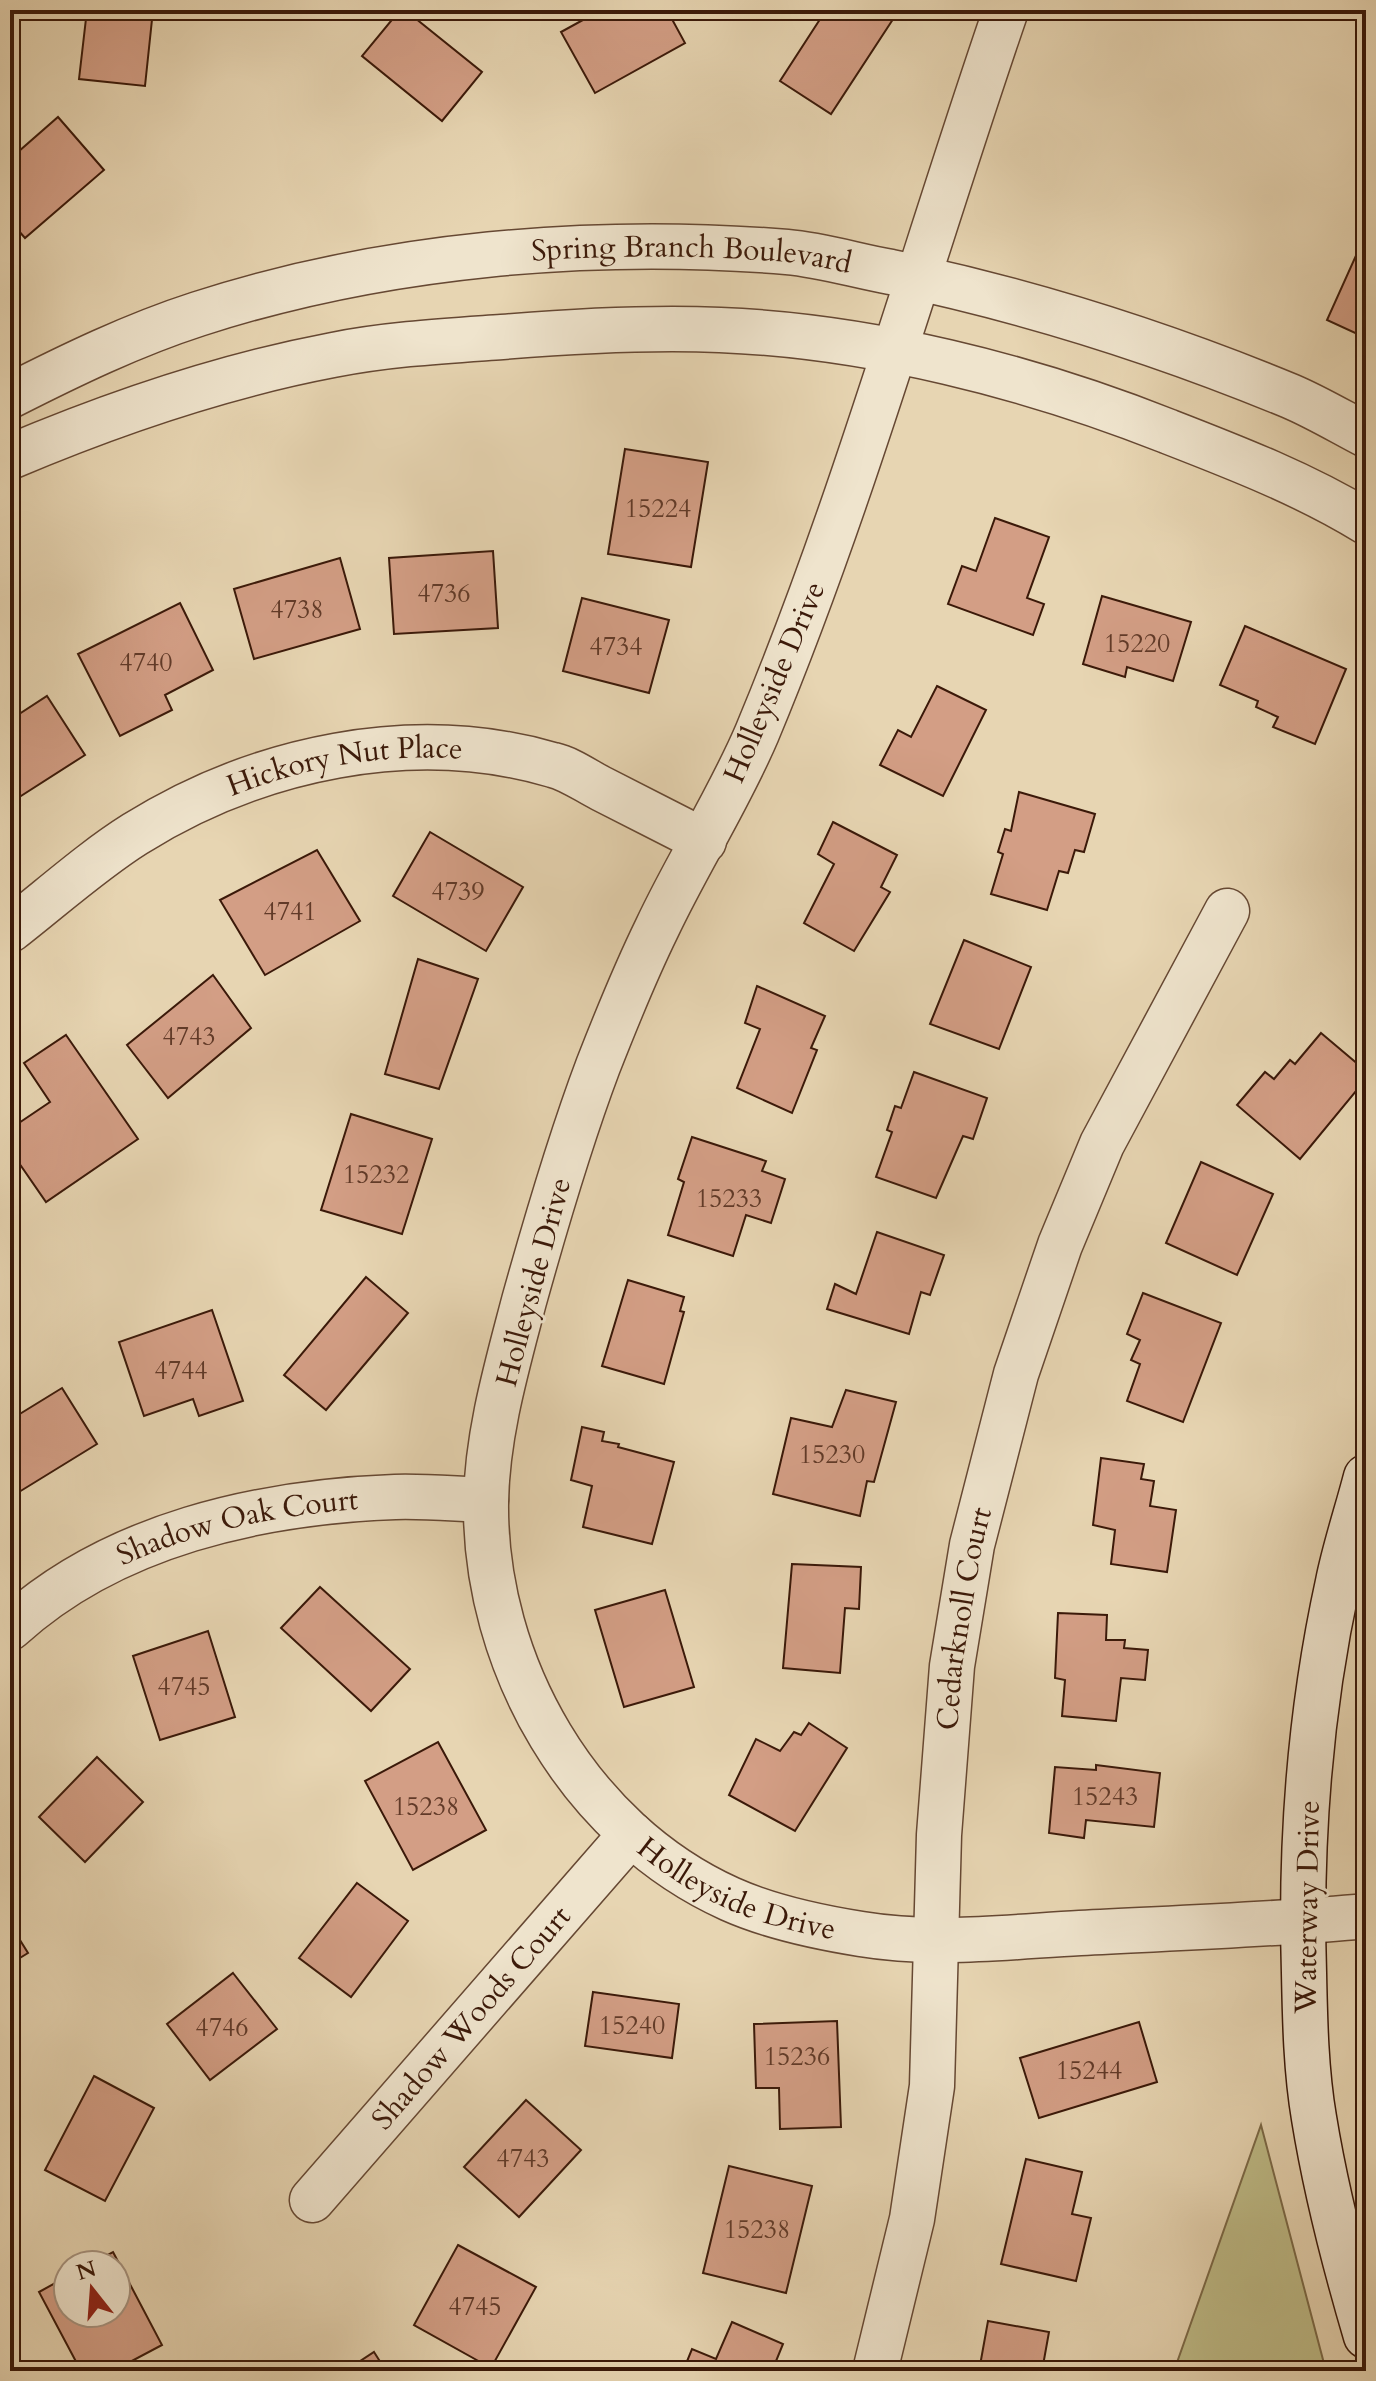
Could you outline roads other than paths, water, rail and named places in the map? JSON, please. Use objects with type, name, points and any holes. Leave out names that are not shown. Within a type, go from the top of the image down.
[{"type":"street","name":"Holleyside Drive","points":[[1006,10],[809,605],[753,742],[658,925],[633,982],[597,1069],[547,1217],[492,1437],[486,1500],[489,1555],[498,1607],[518,1670],[546,1730],[592,1795],[631,1834],[683,1873],[730,1899],[788,1919],[866,1935],[936,1941],[1366,1916]]},
{"type":"street","name":"Spring Branch Boulevard","points":[[10,396],[96,352],[198,314],[303,284],[402,266],[530,251],[660,247],[790,252],[978,293],[1131,338],[1293,397],[1366,435]]},
{"type":"street","points":[[10,457],[76,429],[201,387],[329,355],[381,346],[608,329],[724,330],[839,341],[893,351],[997,376],[1113,410],[1250,463],[1366,522]]},
{"type":"street","name":"Hickory Nut Place","points":[[10,930],[132,836],[196,799],[265,772],[336,755],[410,748],[483,751],[555,765],[704,841]]},
{"type":"street","name":"Cedarknoll Court","points":[[875,2371],[912,2219],[932,2086],[939,1835],[952,1666],[972,1545],[1016,1374],[1060,1245],[1102,1144],[1227,911]]},
{"type":"street","name":"Waterway Drive","points":[[1366,1477],[1338,1581],[1320,1681],[1306,1817],[1303,1922],[1306,2035],[1314,2117],[1342,2252],[1366,2336]]},
{"type":"street","name":"Shadow Oak Court","points":[[10,1628],[25,1614],[86,1573],[154,1541],[219,1520],[308,1504],[382,1498],[486,1500]]},
{"type":"street","name":"Shadow Woods Court","points":[[312,2200],[631,1834]]}]
